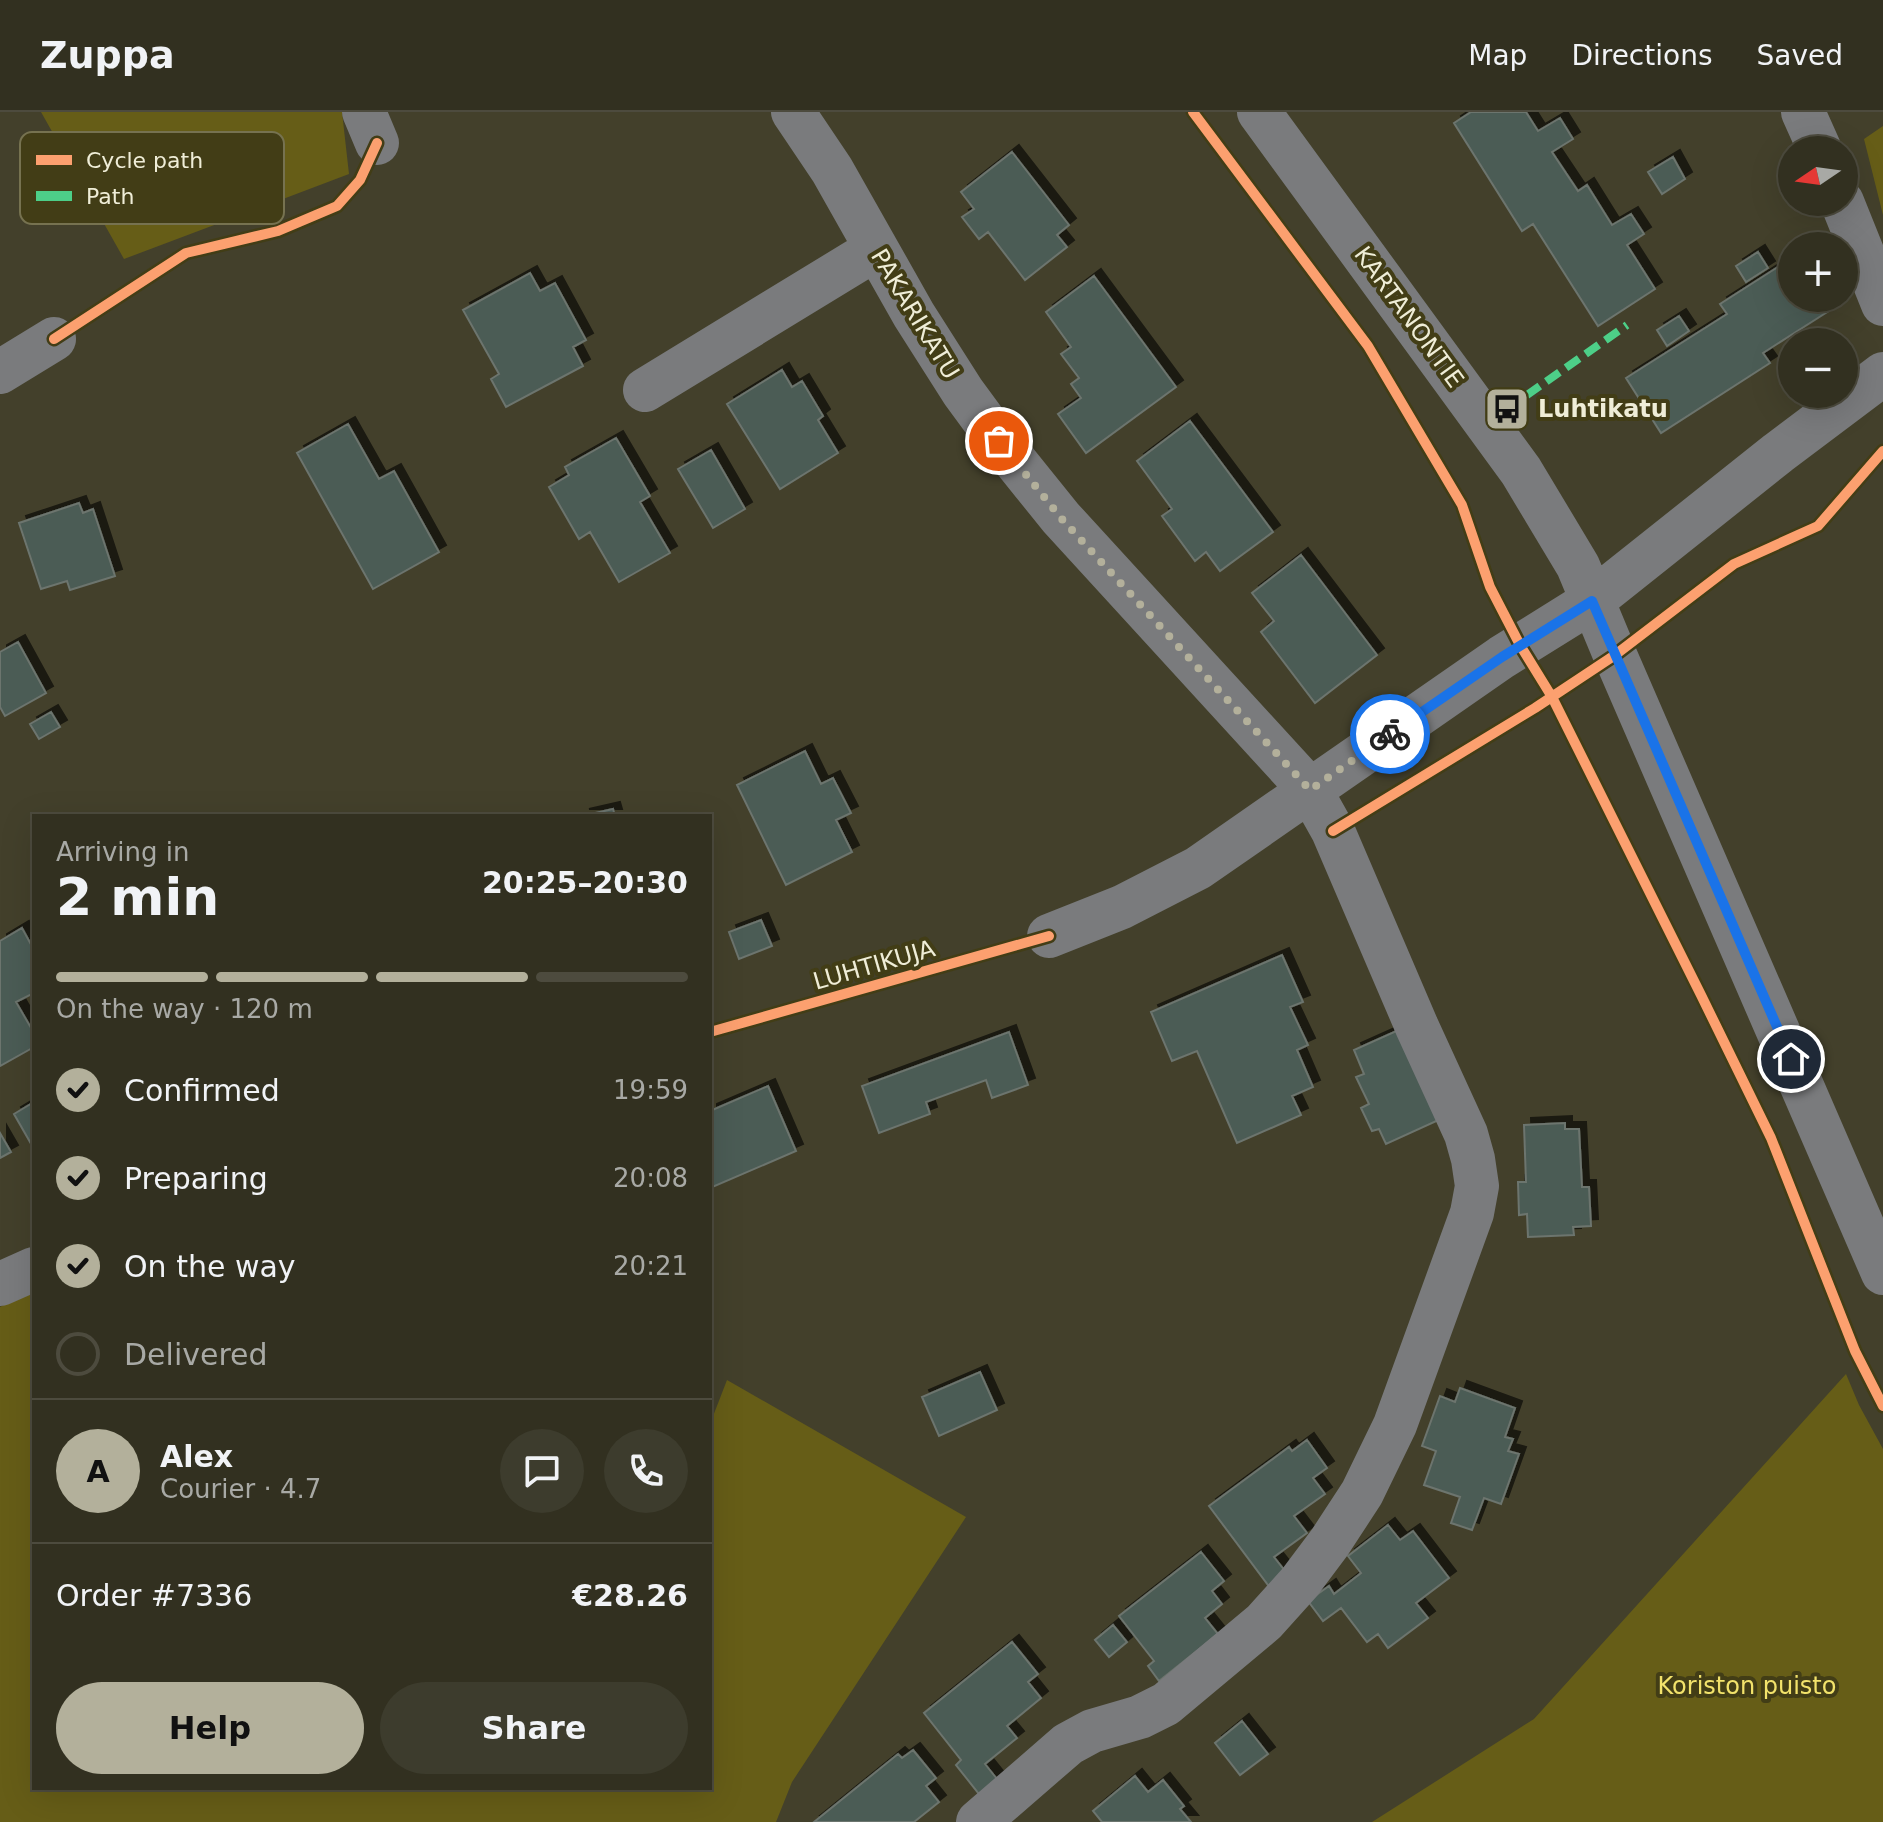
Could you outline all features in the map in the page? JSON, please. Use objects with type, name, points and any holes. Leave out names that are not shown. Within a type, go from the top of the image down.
[{"type":"street","name":"PAKARIKATU","points":[[793,112],[832,170],[914,315],[963,392],[1061,518],[1310,790],[1333,831],[1466,1134],[1477,1186],[1472,1213],[1395,1425],[1362,1493],[1300,1582],[1264,1622],[1166,1704],[1140,1717],[1092,1731],[1068,1744],[978,1822]]},
{"type":"street","name":"KARTANONTIE","points":[[1259,112],[1521,471],[1578,566],[1883,1273]]},
{"type":"street","points":[[1803,112],[1814,136]]},
{"type":"street","points":[[1848,216],[1883,304]]},
{"type":"street","points":[[645,390],[876,249]]},
{"type":"street","points":[[0,372],[54,339]]},
{"type":"street","points":[[1049,936],[1122,907],[1198,868],[1502,657],[1592,601],[1883,374]]},
{"type":"street","points":[[0,1284],[32,1270]]},
{"type":"green space","points":[[41,112],[342,112],[349,174],[284,199],[284,132],[52,132]]},
{"type":"green space","points":[[1883,126],[1883,215],[1864,139]]},
{"type":"green space","points":[[104,224],[217,224],[124,259]]},
{"type":"green space","points":[[32,1288],[32,1790],[712,1790],[712,1419],[727,1380],[966,1517],[792,1782],[776,1822],[0,1822],[0,1307]]},
{"type":"green space","name":"Koriston puisto","points":[[1846,1374],[1883,1449],[1883,1822],[1372,1822],[1534,1719]]},
{"type":"building","points":[[1471,112],[1526,112],[1538,131],[1560,118],[1573,139],[1552,152],[1578,191],[1587,185],[1612,225],[1631,214],[1644,234],[1627,245],[1655,289],[1598,326],[1533,224],[1522,231],[1454,123]]},
{"type":"building","points":[[1012,152],[1069,225],[1057,235],[1067,247],[1025,280],[988,232],[979,239],[962,217],[974,209],[961,192]]},
{"type":"building","points":[[1673,157],[1685,179],[1662,194],[1648,172]]},
{"type":"building","points":[[1758,252],[1768,268],[1746,282],[1736,266]]},
{"type":"building","points":[[1778,267],[1778,312],[1827,312],[1802,328],[1778,328],[1778,343],[1763,353],[1770,363],[1661,433],[1626,378],[1727,314],[1720,304]]},
{"type":"building","points":[[530,273],[540,291],[555,283],[586,340],[573,347],[583,366],[506,407],[491,379],[499,374],[463,310]]},
{"type":"building","points":[[1094,276],[1176,387],[1086,453],[1058,414],[1081,398],[1071,384],[1079,378],[1061,354],[1071,347],[1046,312]]},
{"type":"building","points":[[1679,316],[1689,331],[1667,346],[1657,330]]},
{"type":"building","points":[[782,370],[792,387],[802,381],[823,416],[818,420],[838,453],[780,489],[727,404]]},
{"type":"building","points":[[1190,421],[1273,532],[1220,571],[1206,552],[1195,561],[1162,516],[1172,509],[1137,461]]},
{"type":"building","points":[[348,424],[379,479],[394,471],[439,552],[373,589],[297,453]]},
{"type":"building","points":[[616,438],[650,496],[640,502],[670,553],[619,582],[590,532],[579,539],[549,487],[569,475],[565,467]]},
{"type":"building","points":[[711,450],[745,509],[713,528],[678,469]]},
{"type":"building","points":[[79,503],[83,513],[93,509],[115,576],[70,590],[67,581],[41,589],[19,523]]},
{"type":"building","points":[[1301,555],[1377,655],[1315,703],[1261,632],[1274,621],[1252,593]]},
{"type":"building","points":[[18,642],[46,693],[5,716],[0,707],[0,652]]},
{"type":"building","points":[[51,712],[60,727],[39,739],[30,724]]},
{"type":"building","points":[[805,751],[821,784],[833,778],[851,813],[836,820],[852,852],[786,885],[737,785]]},
{"type":"building","points":[[613,809],[614,814],[591,814]]},
{"type":"building","points":[[761,920],[772,946],[739,959],[729,932]]},
{"type":"building","points":[[22,928],[32,946],[32,994],[16,1002],[32,1030],[32,1048],[0,1066],[0,941]]},
{"type":"building","points":[[1282,955],[1303,1002],[1290,1007],[1308,1045],[1297,1050],[1313,1087],[1292,1096],[1301,1115],[1237,1143],[1197,1051],[1172,1061],[1151,1012]]},
{"type":"building","points":[[1403,1028],[1443,1118],[1386,1144],[1379,1129],[1372,1131],[1361,1108],[1369,1104],[1356,1077],[1364,1074],[1354,1050]]},
{"type":"building","points":[[1009,1032],[1028,1085],[992,1098],[986,1080],[926,1102],[930,1114],[879,1133],[862,1086]]},
{"type":"building","points":[[768,1086],[796,1151],[712,1187],[712,1110]]},
{"type":"building","points":[[32,1103],[32,1146],[14,1114]]},
{"type":"building","points":[[1565,1123],[1565,1129],[1579,1129],[1582,1187],[1589,1187],[1591,1226],[1573,1227],[1574,1235],[1528,1237],[1527,1214],[1519,1215],[1518,1182],[1526,1182],[1524,1125]]},
{"type":"building","points":[[0,1133],[11,1152],[0,1158]]},
{"type":"building","points":[[980,1372],[997,1410],[939,1436],[922,1397]]},
{"type":"building","points":[[1460,1388],[1515,1408],[1505,1437],[1513,1439],[1508,1451],[1519,1454],[1501,1504],[1484,1498],[1472,1530],[1451,1523],[1460,1497],[1424,1485],[1436,1451],[1422,1446],[1440,1396],[1455,1402]]},
{"type":"building","points":[[1307,1440],[1327,1468],[1313,1478],[1325,1494],[1294,1516],[1307,1533],[1274,1557],[1289,1576],[1271,1589],[1209,1506],[1289,1447],[1292,1451]]},
{"type":"building","points":[[1388,1525],[1400,1540],[1413,1531],[1449,1578],[1416,1603],[1428,1618],[1388,1648],[1378,1634],[1367,1642],[1341,1608],[1323,1621],[1308,1601],[1329,1586],[1334,1594],[1361,1573],[1348,1556]]},
{"type":"building","points":[[1201,1552],[1224,1581],[1212,1591],[1222,1604],[1205,1618],[1218,1634],[1159,1681],[1148,1666],[1154,1661],[1119,1616]]},
{"type":"building","points":[[1113,1625],[1127,1642],[1109,1657],[1095,1640]]},
{"type":"building","points":[[1012,1642],[1038,1674],[1028,1682],[1041,1698],[1007,1726],[1017,1738],[985,1764],[997,1779],[979,1794],[956,1765],[961,1760],[924,1713]]},
{"type":"building","points":[[1242,1721],[1268,1754],[1240,1775],[1215,1743]]},
{"type":"building","points":[[913,1750],[936,1778],[926,1786],[939,1802],[914,1822],[814,1822],[898,1754],[902,1758]]},
{"type":"building","points":[[1135,1776],[1148,1792],[1163,1780],[1184,1806],[1180,1809],[1191,1822],[1102,1822],[1093,1811]]},
{"type":"marked path","points":[[1507,409],[1627,325]]},
{"type":"cycle path","points":[[1193,112],[1368,346],[1462,505],[1490,587],[1552,697],[1771,1138],[1855,1351],[1883,1406]]},
{"type":"cycle path","points":[[54,339],[186,253],[278,231],[337,206],[360,180],[377,143]]},
{"type":"cycle path","points":[[1333,831],[1535,708],[1615,655],[1734,564],[1818,526],[1883,451]]},
{"type":"cycle path","name":"LUHTIKUJA","points":[[712,1031],[1049,936]]},
{"type":"way so far","points":[[999,441],[1061,518],[1310,790],[1390,734]]},
{"type":"place","name":"Luhtikatu","points":[[1507,409]]},
{"type":"route","points":[[1390,734],[1502,657],[1592,601],[1791,1059]]}]
